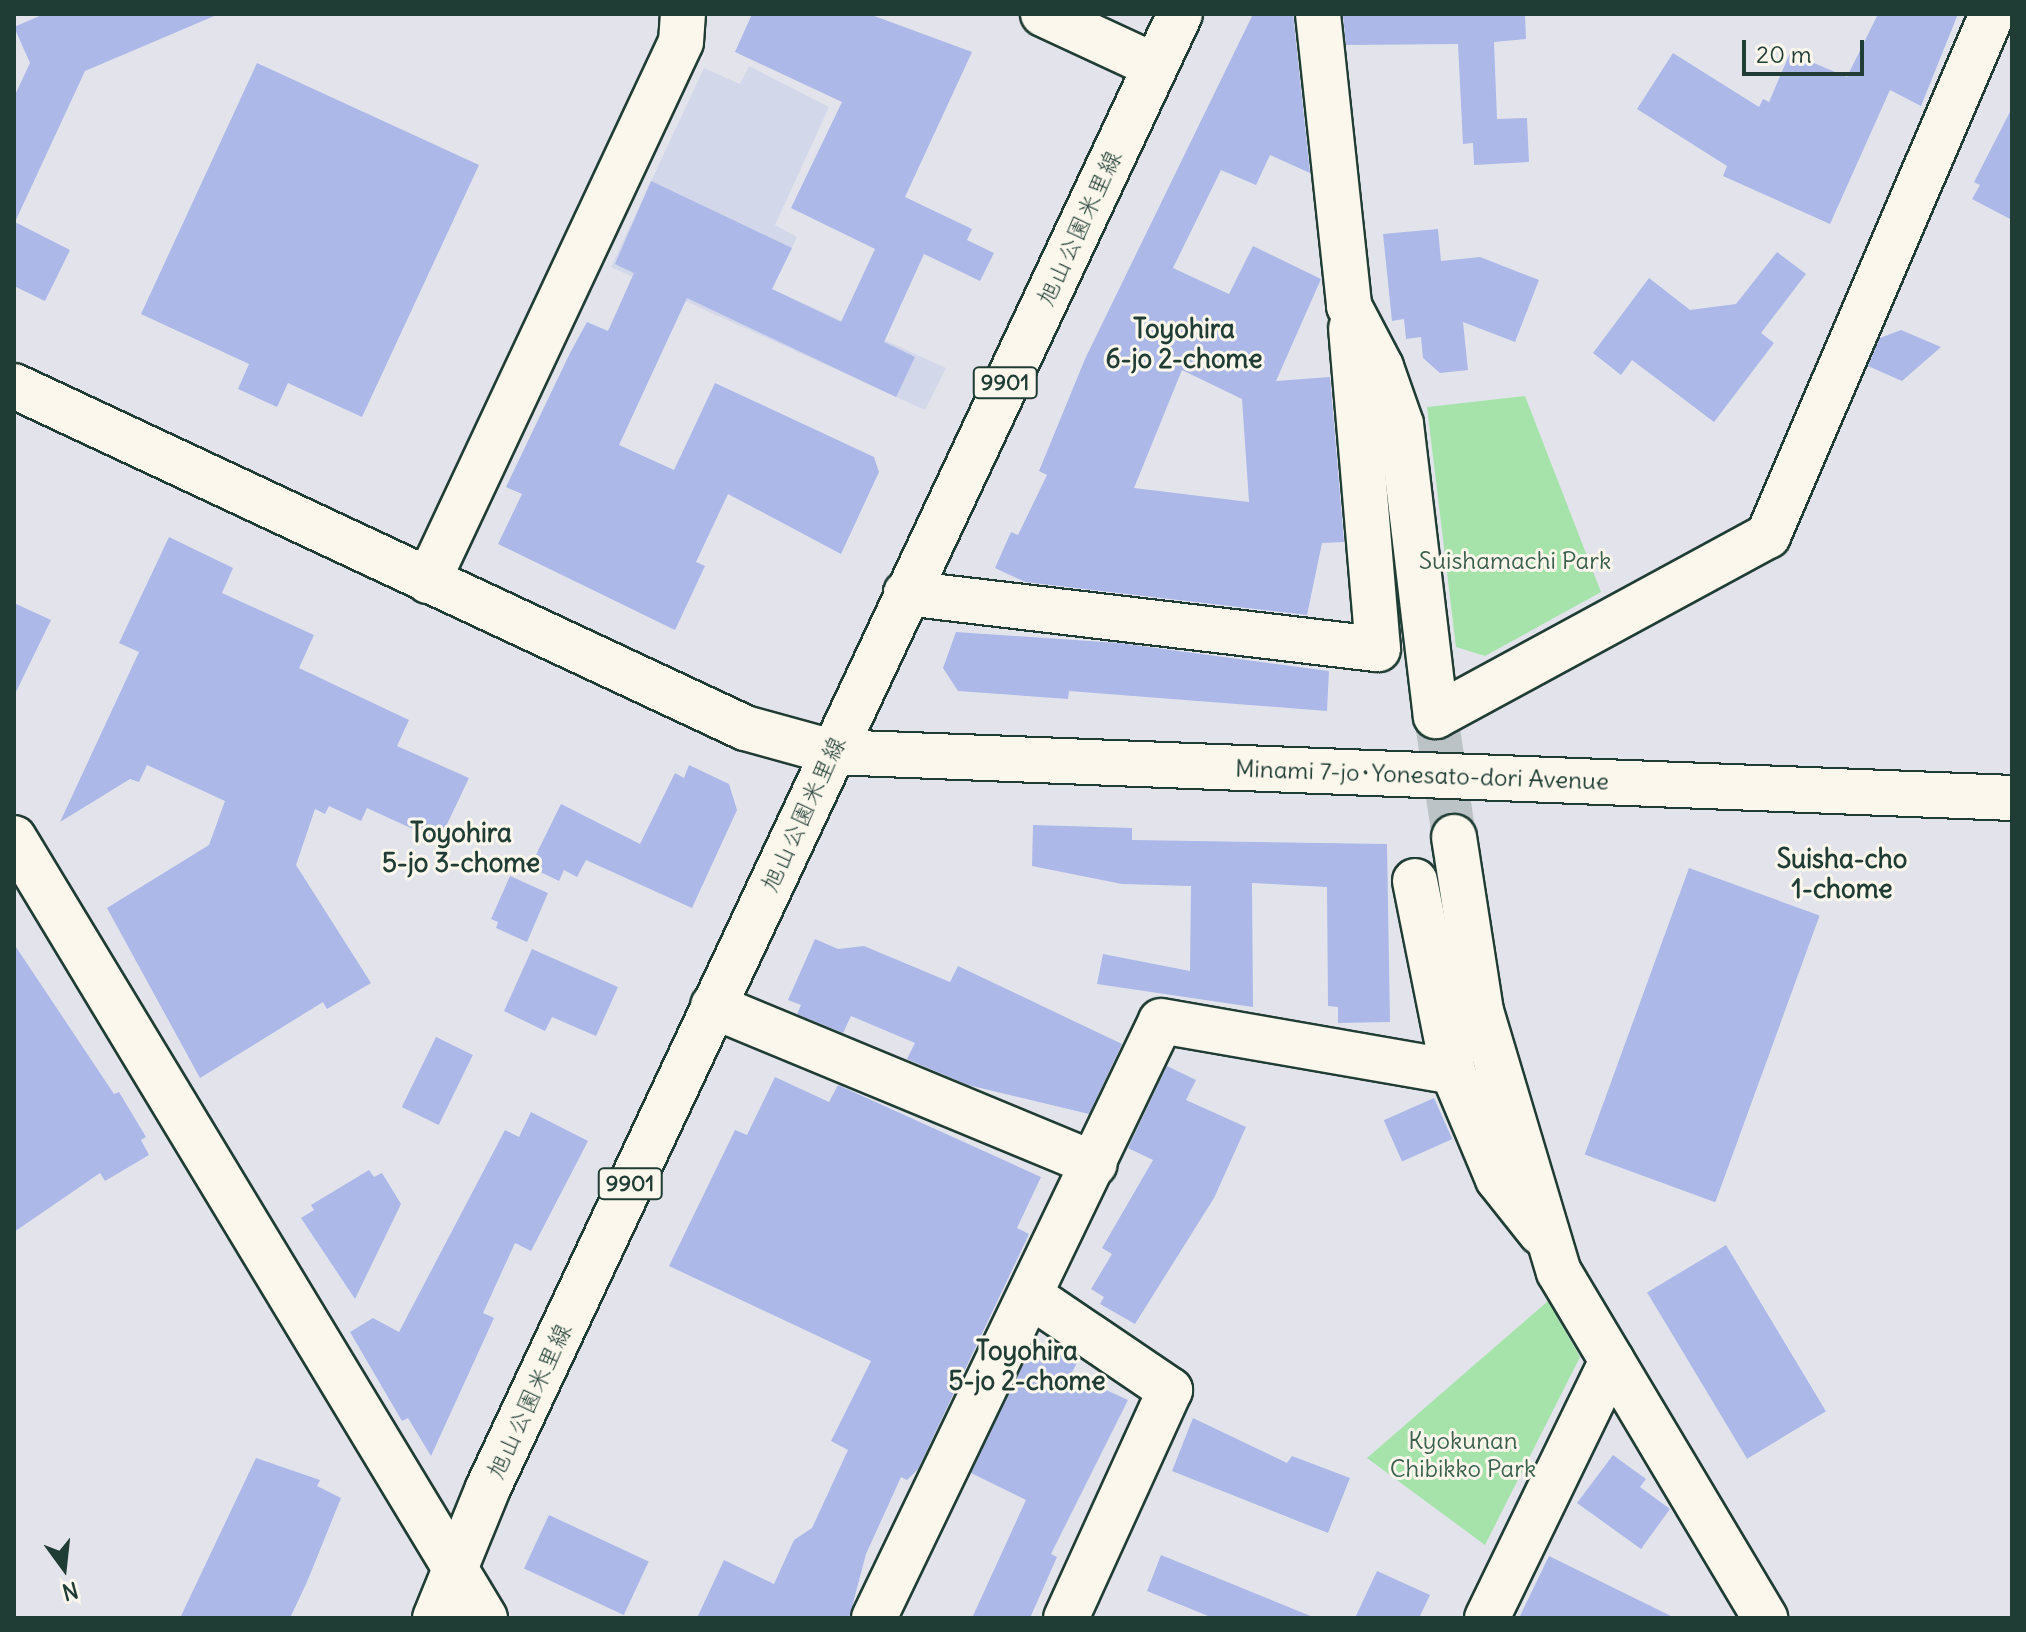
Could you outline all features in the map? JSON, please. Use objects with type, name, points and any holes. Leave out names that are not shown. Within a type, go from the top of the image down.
[{"type":"street","points":[[428,581],[681,42],[683,14]]},
{"type":"street","points":[[1043,14],[1155,66]]},
{"type":"street","name":"旭山公園米里線","points":[[435,1618],[455,1567],[713,1006],[1180,14]]},
{"type":"street","points":[[906,593],[1378,649],[1349,306],[1318,14]]},
{"type":"street","points":[[1349,306],[1381,367],[1401,424],[1436,716],[1768,536],[1992,14]]},
{"type":"street","name":"Minami 7-jo･Yonesato-dori Avenue","points":[[14,386],[745,728],[832,752],[2012,798]]},
{"type":"street","points":[[1454,837],[1481,1011],[1519,1123],[1548,1241],[1612,1361],[1765,1618]]},
{"type":"street","points":[[14,838],[485,1618]]},
{"type":"street","points":[[1415,881],[1453,1072],[1498,1179],[1515,1207],[1548,1241]]},
{"type":"street","points":[[713,1006],[1095,1164]]},
{"type":"street","points":[[874,1618],[1095,1164],[1161,1021],[1453,1072]]},
{"type":"street","points":[[1031,1296],[1170,1390],[1066,1618]]},
{"type":"street","points":[[1487,1618],[1612,1361]]},
{"type":"shaded area","points":[[749,66],[829,107],[775,225],[797,237],[772,289],[946,368],[925,410],[611,267],[704,68],[740,84]]},
{"type":"green space","name":"Suishamachi Park","points":[[1525,396],[1601,592],[1485,656],[1456,647],[1427,407]]},
{"type":"green space","name":"Kyokunan Chibikko Park","points":[[1548,1301],[1580,1357],[1485,1545],[1367,1458]]},
{"type":"building","points":[[44,14],[219,14],[85,71],[15,222],[70,250],[45,301],[14,286],[14,97],[30,63],[14,27]]},
{"type":"building","points":[[752,14],[869,14],[972,52],[905,197],[972,229],[967,240],[994,253],[980,281],[924,254],[884,342],[915,357],[896,397],[687,298],[619,445],[674,470],[715,383],[874,457],[879,472],[841,554],[728,494],[696,562],[705,566],[675,630],[498,544],[522,494],[506,487],[570,353],[587,322],[608,331],[634,273],[615,264],[651,181],[792,248],[772,289],[841,322],[875,249],[791,208],[842,102],[735,52]]},
{"type":"building","points":[[1253,14],[1293,14],[1310,173],[1270,155],[1256,185],[1221,170],[1173,268],[1229,294],[1253,246],[1321,279],[1276,381],[1330,377],[1344,542],[1322,543],[1307,615],[1025,582],[995,568],[1011,532],[1018,535],[1047,475],[1039,471],[1085,359]],"holes":[[[1182,370],[1242,399],[1249,502],[1134,488]]]},
{"type":"building","points":[[1343,14],[1525,14],[1526,39],[1494,42],[1497,119],[1527,118],[1529,162],[1474,165],[1473,143],[1463,144],[1458,44],[1346,45]]},
{"type":"building","points":[[1878,14],[1958,14],[1921,106],[1890,90],[1830,224],[1723,176],[1727,166],[1637,109],[1673,53],[1759,107],[1763,99],[1769,102],[1790,53],[1847,77]]},
{"type":"building","points":[[257,63],[479,165],[362,417],[288,383],[277,407],[238,389],[249,364],[141,314]]},
{"type":"building","points":[[2012,108],[2012,220],[1972,199],[1980,185],[1974,182]]},
{"type":"building","points":[[1438,229],[1441,261],[1480,257],[1539,280],[1515,342],[1463,322],[1468,370],[1440,373],[1423,358],[1421,337],[1406,339],[1404,319],[1392,321],[1383,234]]},
{"type":"building","points":[[1777,252],[1806,274],[1761,333],[1774,343],[1714,422],[1632,360],[1621,375],[1593,353],[1649,278],[1690,310],[1736,304]]},
{"type":"building","points":[[1901,330],[1941,347],[1902,381],[1868,366],[1880,338]]},
{"type":"building","points":[[169,537],[233,568],[222,593],[314,635],[299,668],[409,720],[397,746],[469,778],[439,841],[367,808],[361,821],[329,806],[325,814],[315,809],[296,865],[371,983],[327,1009],[323,1002],[200,1078],[107,908],[209,845],[225,801],[147,765],[139,782],[130,779],[60,822],[139,652],[119,643]]},
{"type":"building","points":[[14,603],[51,620],[14,696]]},
{"type":"building","points":[[956,632],[1119,643],[1329,671],[1327,711],[1069,691],[1068,699],[958,691],[943,668]]},
{"type":"building","points":[[689,765],[729,784],[737,810],[692,908],[586,860],[577,877],[564,870],[559,881],[530,867],[561,804],[640,844],[675,773],[684,778]]},
{"type":"building","points":[[1033,825],[1132,828],[1132,840],[1387,844],[1390,1022],[1338,1023],[1338,1007],[1328,1006],[1327,887],[1252,883],[1253,1007],[1097,984],[1103,954],[1190,971],[1191,886],[1122,884],[1032,866]]},
{"type":"building","points":[[1689,868],[1820,916],[1715,1202],[1585,1155]]},
{"type":"building","points":[[510,876],[548,893],[527,942],[496,928],[498,922],[491,919]]},
{"type":"building","points":[[815,939],[838,949],[864,946],[950,982],[958,966],[1122,1044],[1089,1114],[968,1085],[907,1059],[915,1043],[851,1016],[843,1033],[797,1014],[801,1005],[788,1000]]},
{"type":"building","points":[[14,944],[114,1094],[119,1092],[146,1137],[141,1140],[149,1155],[105,1181],[100,1173],[14,1232]]},
{"type":"building","points":[[532,949],[618,987],[596,1036],[552,1017],[545,1031],[504,1011]]},
{"type":"building","points":[[436,1037],[473,1055],[439,1125],[402,1107]]},
{"type":"building","points":[[1167,1066],[1196,1080],[1186,1100],[1246,1127],[1214,1198],[1135,1324],[1100,1304],[1104,1297],[1091,1289],[1112,1254],[1102,1248],[1153,1160],[1128,1148]]},
{"type":"building","points":[[775,1077],[829,1102],[838,1085],[1041,1177],[1017,1228],[1029,1234],[918,1469],[907,1480],[901,1477],[866,1554],[849,1618],[697,1618],[724,1560],[774,1584],[794,1540],[812,1528],[848,1450],[831,1441],[871,1361],[669,1266],[735,1130],[747,1135]]},
{"type":"building","points":[[1434,1098],[1452,1139],[1402,1161],[1384,1120]]},
{"type":"building","points":[[531,1112],[588,1141],[531,1251],[515,1243],[483,1313],[494,1318],[431,1456],[408,1418],[402,1421],[350,1332],[373,1318],[399,1332],[505,1130],[519,1137]]},
{"type":"building","points":[[369,1170],[374,1177],[382,1173],[401,1204],[355,1299],[301,1218],[314,1210],[311,1205]]},
{"type":"building","points":[[1726,1245],[1826,1411],[1747,1459],[1647,1292]]},
{"type":"building","points":[[1034,1342],[1077,1363],[1071,1374],[1128,1400],[1051,1554],[1057,1557],[1030,1618],[972,1618],[1026,1500],[971,1473]]},
{"type":"building","points":[[1193,1418],[1287,1463],[1292,1456],[1350,1478],[1328,1533],[1172,1471]]},
{"type":"building","points":[[1613,1455],[1646,1479],[1640,1487],[1670,1509],[1641,1549],[1577,1503]]},
{"type":"building","points":[[256,1458],[320,1480],[317,1486],[341,1498],[290,1618],[180,1618]]},
{"type":"building","points":[[549,1515],[649,1561],[624,1615],[524,1568]]},
{"type":"building","points":[[1161,1555],[1313,1618],[1213,1618],[1147,1591]]},
{"type":"building","points":[[1549,1556],[1675,1618],[1519,1618]]},
{"type":"building","points":[[1377,1571],[1430,1595],[1419,1618],[1355,1618]]},
{"type":"tunnel","points":[[1436,716],[1454,837]]},
{"type":"district","name":"Toyohira 6-jo 2-chome","points":[[1184,344]]},
{"type":"district","name":"Toyohira 5-jo 3-chome","points":[[461,848]]},
{"type":"district","name":"Suisha-cho 1-chome","points":[[1842,874]]},
{"type":"district","name":"Toyohira 5-jo 2-chome","points":[[1027,1366]]}]
